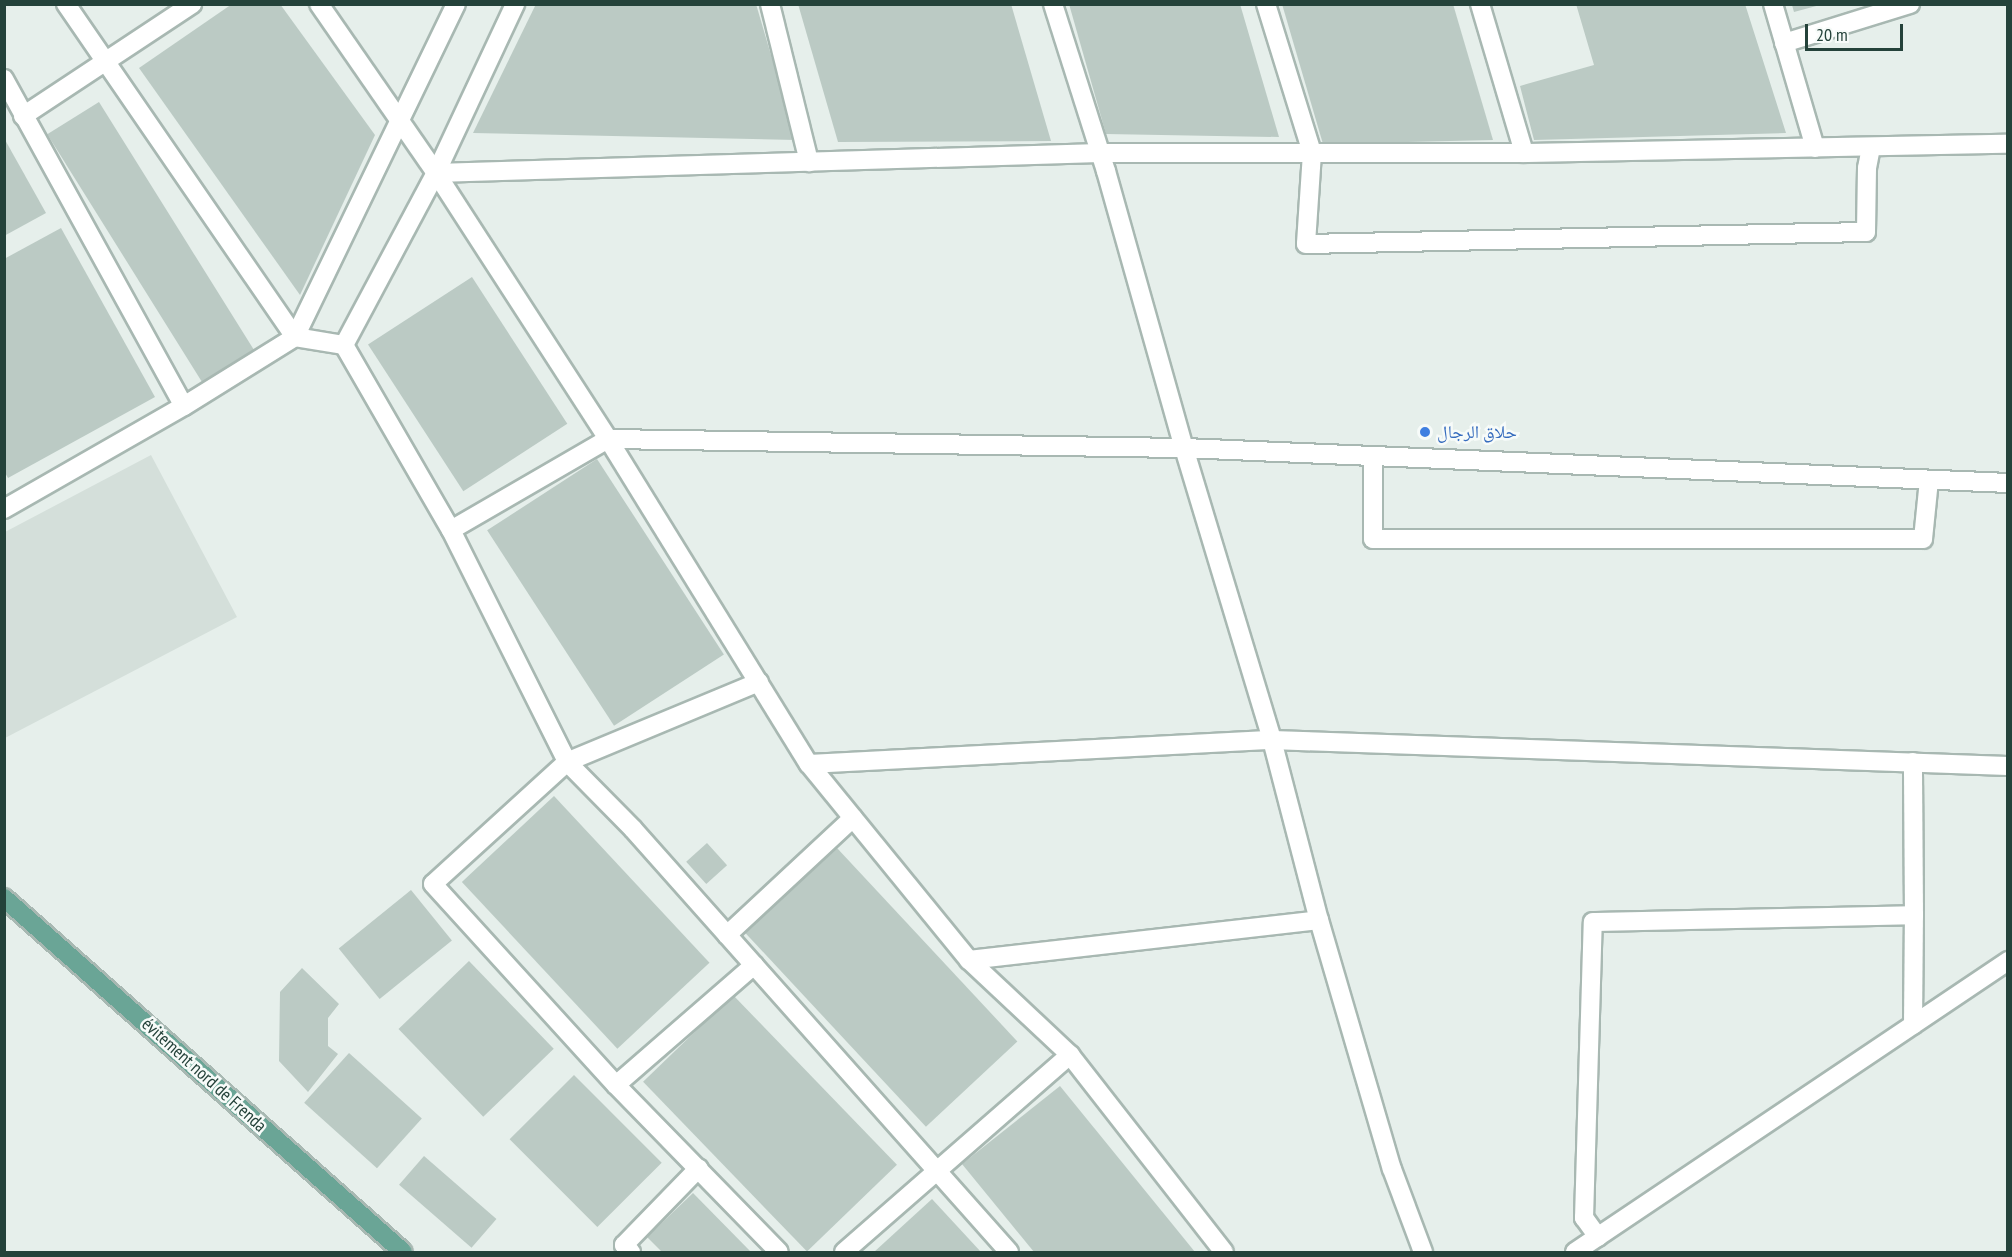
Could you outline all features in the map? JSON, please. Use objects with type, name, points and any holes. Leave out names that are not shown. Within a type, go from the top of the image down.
[{"type":"main road","name":"évitement nord de Frenda","points":[[4,898],[403,1252]]},
{"type":"street","points":[[66,4],[295,337],[344,345]]},
{"type":"street","points":[[22,116],[192,4]]},
{"type":"street","points":[[319,4],[436,173],[608,438],[809,764],[969,960],[1070,1055],[1224,1252]]},
{"type":"street","points":[[5,506],[184,406],[295,337],[456,4]]},
{"type":"street","points":[[344,345],[436,173],[515,4]]},
{"type":"street","points":[[770,4],[809,162]]},
{"type":"street","points":[[1053,4],[1100,153],[1184,448],[1272,740],[1319,920],[1392,1169],[1423,1252]]},
{"type":"street","points":[[1266,4],[1312,153],[1306,244],[1866,232],[1867,168],[1871,147]]},
{"type":"street","points":[[1480,4],[1524,153]]},
{"type":"street","points":[[1773,4],[1815,148]]},
{"type":"street","points":[[1784,43],[1910,4]]},
{"type":"street","points":[[4,79],[22,116],[184,406]]},
{"type":"street","points":[[436,173],[1100,153],[1524,153],[2007,144]]},
{"type":"street","points":[[344,345],[451,530],[567,762],[633,829],[1010,1252]]},
{"type":"street","points":[[451,530],[608,438],[1184,448],[2007,483]]},
{"type":"street","points":[[1373,456],[1373,539],[1923,539],[1929,480]]},
{"type":"street","points":[[759,682],[567,762],[433,884],[616,1085],[779,1252]]},
{"type":"street","points":[[809,764],[1272,740],[2007,766]]},
{"type":"street","points":[[1912,762],[1913,1025]]},
{"type":"street","points":[[727,935],[853,818]]},
{"type":"street","points":[[1598,1237],[1584,1218],[1593,922],[1914,915]]},
{"type":"street","points":[[969,960],[1319,920]]},
{"type":"street","points":[[1575,1252],[2007,961]]},
{"type":"street","points":[[616,1085],[754,965]]},
{"type":"street","points":[[844,1252],[935,1170],[1070,1055]]},
{"type":"street","points":[[631,1252],[624,1245],[699,1168]]},
{"type":"shaded area","points":[[151,455],[237,617],[5,738],[5,532]]},
{"type":"building","points":[[232,4],[280,4],[375,135],[300,295],[139,68]]},
{"type":"building","points":[[536,4],[756,4],[796,140],[473,133]]},
{"type":"building","points":[[798,4],[1011,4],[1051,141],[838,142]]},
{"type":"building","points":[[1069,4],[1240,4],[1279,137],[1106,134]]},
{"type":"building","points":[[1282,4],[1453,4],[1493,140],[1323,144]]},
{"type":"building","points":[[1576,4],[1745,4],[1786,133],[1534,140],[1520,86],[1594,65]]},
{"type":"building","points":[[1792,5],[1820,5],[1794,12]]},
{"type":"building","points":[[99,102],[255,351],[203,384],[47,134]]},
{"type":"building","points":[[4,138],[46,213],[4,236]]},
{"type":"building","points":[[61,228],[155,397],[8,478],[4,471],[4,259]]},
{"type":"building","points":[[472,277],[567,424],[463,491],[368,345]]},
{"type":"building","points":[[597,459],[724,654],[614,726],[487,530]]},
{"type":"building","points":[[554,796],[709,963],[617,1049],[462,882]]},
{"type":"building","points":[[823,833],[1017,1041],[926,1127],[732,918]]},
{"type":"building","points":[[707,843],[727,865],[706,884],[686,862]]},
{"type":"building","points":[[411,890],[452,941],[380,999],[339,949]]},
{"type":"building","points":[[469,961],[554,1049],[483,1117],[399,1029]]},
{"type":"building","points":[[302,968],[339,1004],[328,1018],[328,1046],[338,1054],[308,1092],[279,1061],[280,992]]},
{"type":"building","points":[[733,995],[897,1165],[807,1252],[643,1082]]},
{"type":"building","points":[[349,1053],[422,1119],[377,1168],[304,1103]]},
{"type":"building","points":[[574,1075],[662,1163],[597,1227],[510,1139]]},
{"type":"building","points":[[1060,1086],[1195,1252],[1034,1252],[962,1164]]},
{"type":"building","points":[[424,1156],[496,1219],[472,1248],[399,1185]]},
{"type":"building","points":[[693,1193],[751,1252],[662,1252],[647,1237]]},
{"type":"building","points":[[932,1199],[981,1252],[874,1252]]},
{"type":"place","name":"حلاق الرجال","points":[[1425,432]]}]
